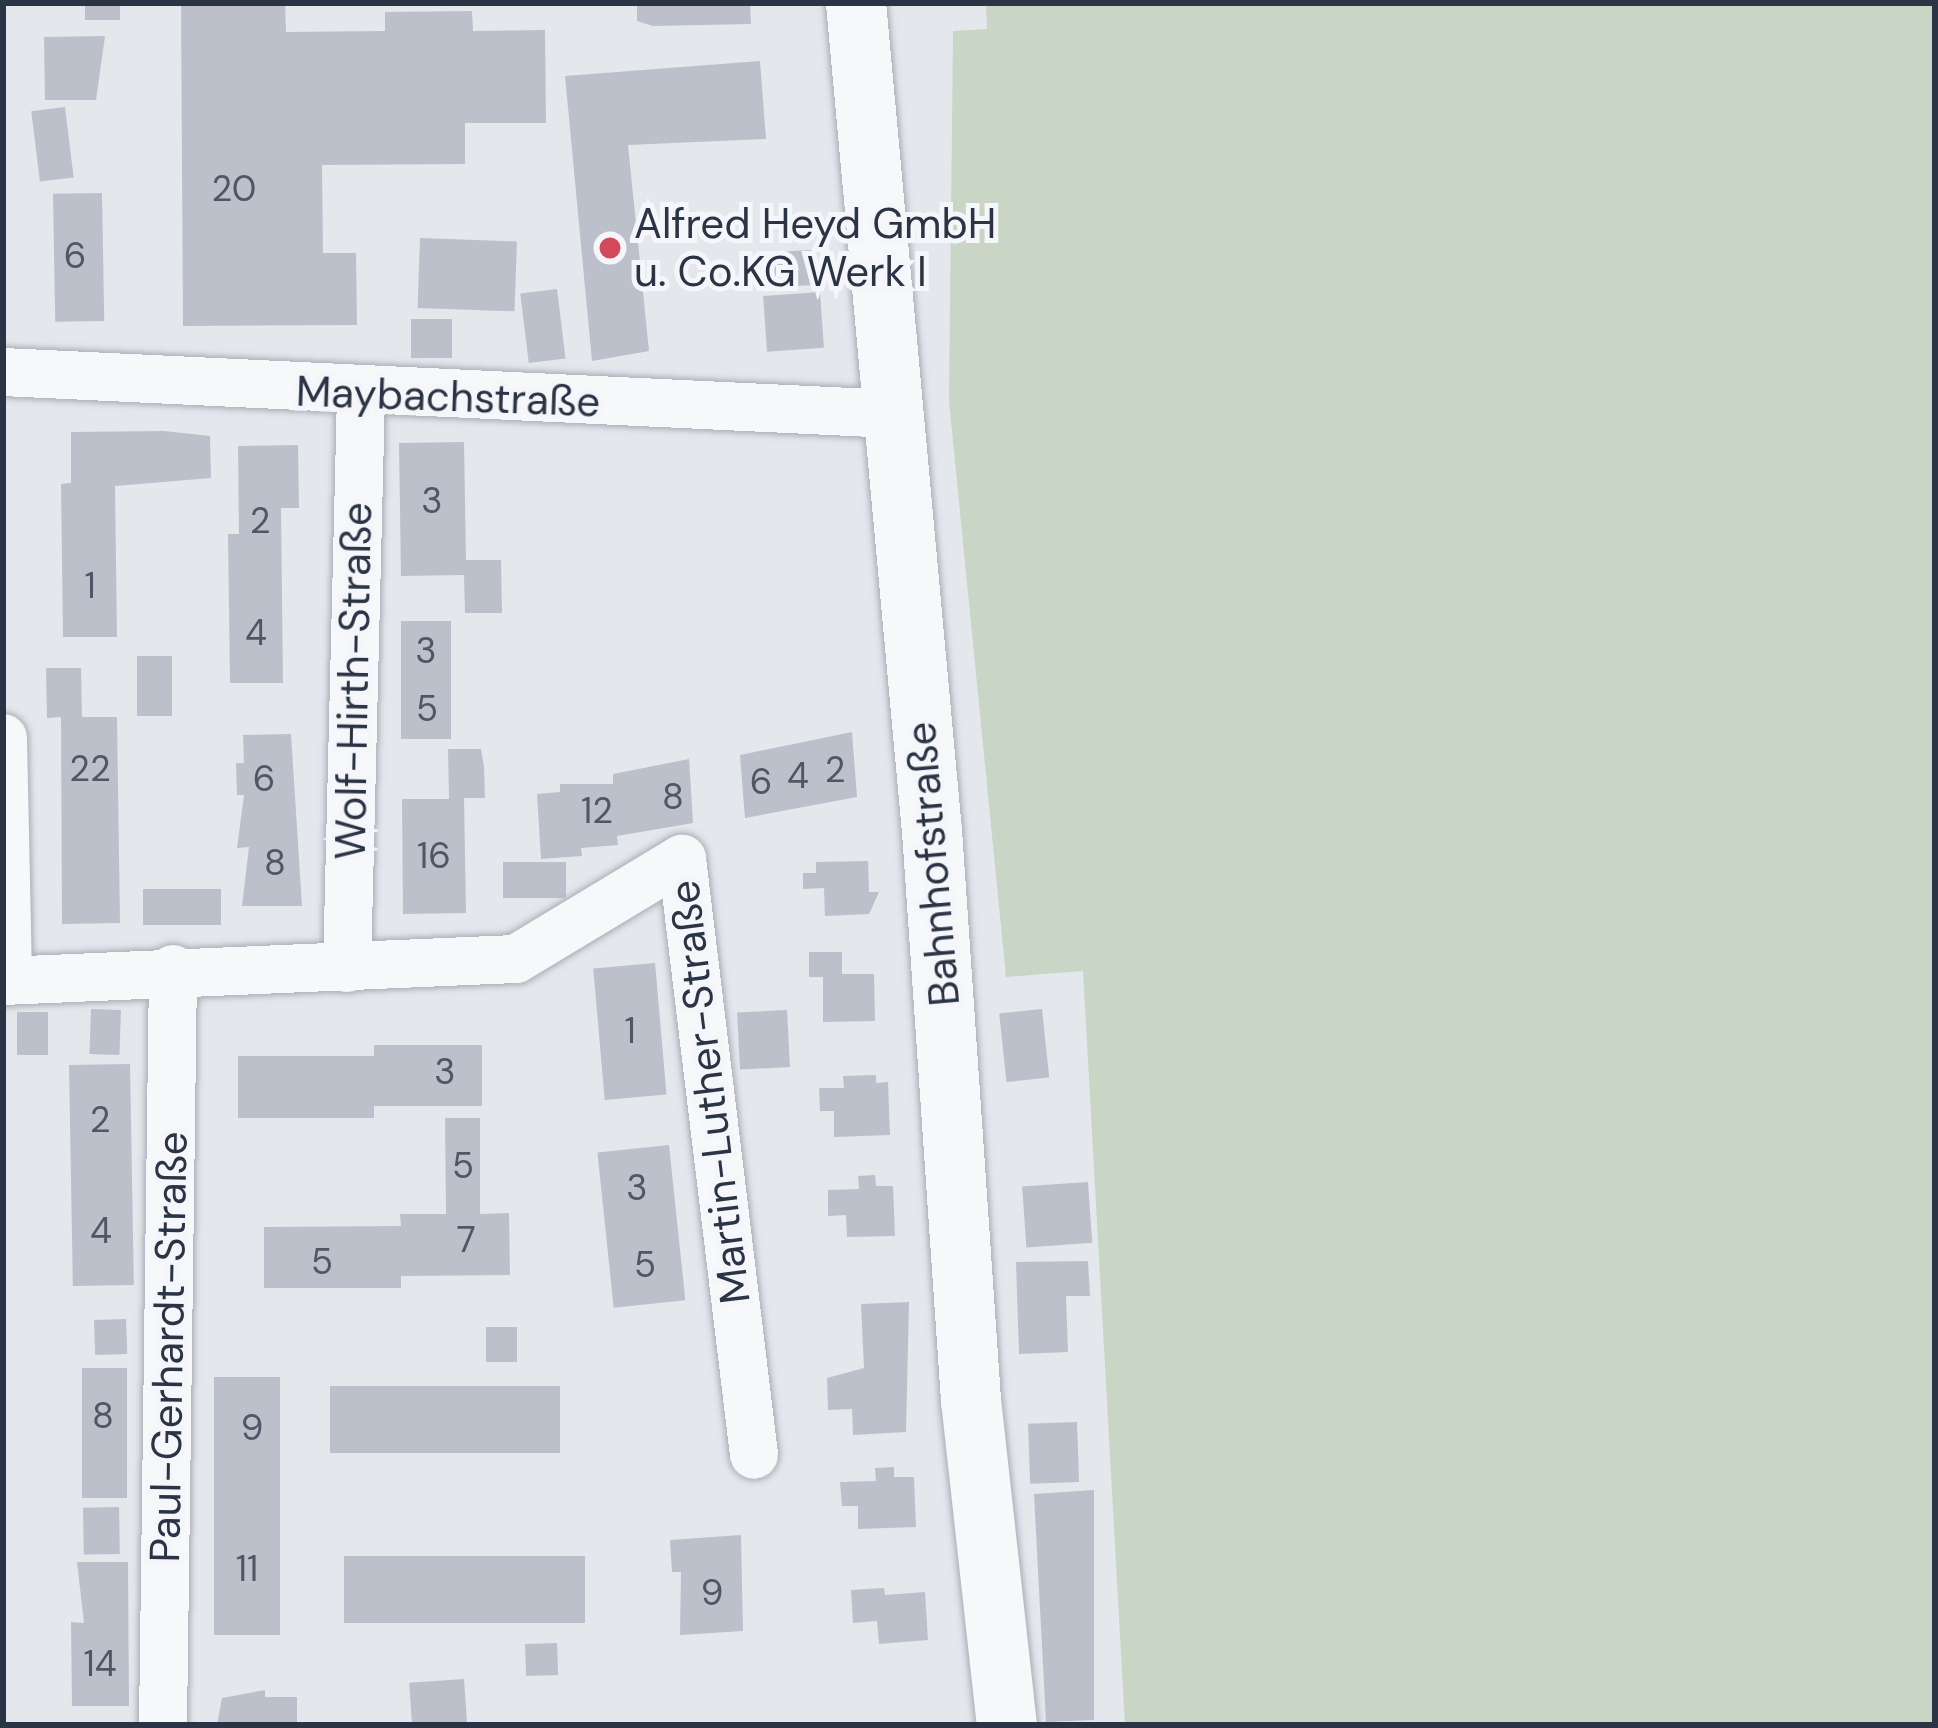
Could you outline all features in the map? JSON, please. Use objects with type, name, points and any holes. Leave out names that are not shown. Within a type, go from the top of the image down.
[{"type":"street","name":"Bahnhofstraße","points":[[856,3],[932,831],[971,1400],[1007,1725]]},
{"type":"street","name":"Maybachstraße","points":[[3,372],[361,395],[893,414]]},
{"type":"street","name":"Wolf-Hirth-Straße","points":[[347,968],[361,395]]},
{"type":"street","points":[[3,738],[6,981]]},
{"type":"street","name":"Martin-Luther-Straße","points":[[6,981],[173,969],[347,968],[516,959],[682,859],[754,1454]]},
{"type":"street","name":"Paul-Gerhardt-Straße","points":[[163,1725],[173,969]]},
{"type":"green space","points":[[986,3],[1935,3],[1935,1725],[1125,1725],[1083,971],[1006,977],[949,401],[953,31],[987,29]]},
{"type":"building","points":[[85,3],[120,3],[120,20],[85,20]]},
{"type":"building","points":[[181,3],[285,3],[286,32],[385,31],[385,12],[472,11],[473,31],[545,30],[546,123],[465,123],[465,164],[322,165],[323,253],[356,253],[357,325],[183,326]]},
{"type":"building","points":[[637,3],[750,3],[751,24],[653,26],[637,21]]},
{"type":"building","points":[[105,36],[96,100],[45,100],[44,37]]},
{"type":"building","name":"Alfred Heyd GmbH u. Co.KG Werk I","points":[[760,61],[766,139],[628,145],[649,351],[592,361],[565,76]]},
{"type":"building","points":[[65,107],[74,177],[40,182],[31,111]]},
{"type":"building","points":[[102,193],[104,321],[55,322],[53,194]]},
{"type":"building","points":[[420,238],[517,241],[514,311],[418,308]]},
{"type":"building","points":[[812,250],[814,285],[775,287],[773,252]]},
{"type":"building","points":[[557,289],[566,358],[529,363],[520,294]]},
{"type":"building","points":[[820,292],[824,348],[767,352],[763,296]]},
{"type":"building","points":[[411,319],[452,319],[452,358],[411,358]]},
{"type":"building","points":[[164,431],[210,436],[211,478],[115,486],[117,637],[63,637],[61,484],[71,483],[71,432]]},
{"type":"building","points":[[464,442],[466,560],[501,560],[502,613],[465,613],[464,575],[401,576],[399,443]]},
{"type":"building","points":[[298,445],[299,508],[281,508],[283,683],[230,683],[228,534],[239,534],[238,446]]},
{"type":"building","points":[[401,621],[451,621],[451,739],[401,739]]},
{"type":"building","points":[[137,656],[172,656],[172,716],[137,716]]},
{"type":"building","points":[[46,668],[81,668],[82,717],[117,717],[120,923],[62,924],[61,717],[47,718]]},
{"type":"building","points":[[852,732],[857,797],[745,818],[740,755]]},
{"type":"building","points":[[291,734],[302,906],[242,906],[249,847],[237,848],[244,795],[237,795],[236,763],[244,763],[243,735]]},
{"type":"building","points":[[448,749],[481,749],[484,767],[485,798],[464,798],[466,913],[403,914],[402,799],[449,799]]},
{"type":"building","points":[[689,759],[693,823],[617,836],[618,845],[581,848],[582,856],[541,859],[537,794],[560,792],[560,784],[613,784],[613,774]]},
{"type":"building","points":[[868,861],[869,892],[879,892],[869,914],[825,916],[824,888],[803,889],[803,873],[816,873],[816,862]]},
{"type":"building","points":[[503,862],[566,862],[566,898],[503,898]]},
{"type":"building","points":[[143,889],[221,889],[221,925],[143,925]]},
{"type":"building","points":[[809,952],[842,952],[842,974],[874,974],[875,1021],[823,1022],[823,977],[809,977]]},
{"type":"building","points":[[655,963],[667,1094],[605,1100],[593,968]]},
{"type":"building","points":[[91,1009],[121,1010],[119,1055],[89,1054]]},
{"type":"building","points":[[1042,1009],[1049,1078],[1006,1082],[999,1013]]},
{"type":"building","points":[[787,1010],[790,1067],[740,1070],[737,1013]]},
{"type":"building","points":[[17,1012],[48,1012],[48,1055],[17,1055]]},
{"type":"building","points":[[374,1045],[482,1045],[482,1106],[374,1106],[374,1118],[238,1118],[238,1056],[374,1056]]},
{"type":"building","points":[[130,1064],[134,1285],[73,1286],[69,1065]]},
{"type":"building","points":[[876,1075],[876,1083],[888,1082],[890,1135],[834,1137],[834,1111],[820,1111],[819,1088],[844,1088],[843,1076]]},
{"type":"building","points":[[445,1118],[480,1118],[480,1214],[509,1213],[510,1275],[401,1276],[401,1288],[264,1288],[264,1227],[401,1226],[400,1214],[446,1214]]},
{"type":"building","points":[[669,1145],[685,1300],[614,1308],[597,1153]]},
{"type":"building","points":[[875,1175],[876,1186],[893,1186],[895,1236],[847,1237],[846,1215],[828,1216],[828,1190],[859,1189],[858,1176]]},
{"type":"building","points":[[1088,1182],[1092,1243],[1026,1247],[1022,1187]]},
{"type":"building","points":[[1088,1261],[1090,1296],[1066,1296],[1068,1352],[1019,1354],[1016,1262]]},
{"type":"building","points":[[909,1302],[906,1432],[853,1435],[852,1409],[828,1410],[827,1378],[864,1368],[861,1304]]},
{"type":"building","points":[[126,1319],[127,1354],[95,1355],[94,1320]]},
{"type":"building","points":[[486,1327],[517,1327],[517,1362],[486,1362]]},
{"type":"building","points":[[82,1368],[127,1368],[127,1498],[82,1498]]},
{"type":"building","points":[[214,1377],[280,1377],[280,1635],[214,1635]]},
{"type":"building","points":[[330,1386],[560,1386],[560,1453],[330,1453]]},
{"type":"building","points":[[1077,1422],[1079,1482],[1030,1484],[1028,1424]]},
{"type":"building","points":[[894,1467],[894,1477],[914,1477],[916,1527],[858,1529],[858,1506],[842,1506],[840,1482],[876,1481],[875,1468]]},
{"type":"building","points":[[1094,1490],[1094,1720],[1046,1722],[1034,1494]]},
{"type":"building","points":[[119,1507],[120,1554],[84,1555],[83,1508]]},
{"type":"building","points":[[741,1535],[743,1631],[680,1635],[681,1572],[672,1572],[670,1540]]},
{"type":"building","points":[[344,1556],[585,1556],[585,1623],[344,1623]]},
{"type":"building","points":[[77,1562],[128,1562],[129,1706],[72,1706],[71,1622],[84,1623]]},
{"type":"building","points":[[884,1588],[885,1595],[925,1592],[928,1640],[879,1644],[877,1621],[853,1623],[851,1590]]},
{"type":"building","points":[[557,1643],[558,1675],[526,1676],[525,1644]]},
{"type":"building","points":[[464,1679],[467,1725],[412,1725],[409,1683]]},
{"type":"building","points":[[265,1690],[265,1697],[297,1697],[297,1725],[217,1725],[222,1698]]},
{"type":"place","name":"Alfred Heyd GmbH u. Co.KG Werk I","points":[[610,248]]}]
